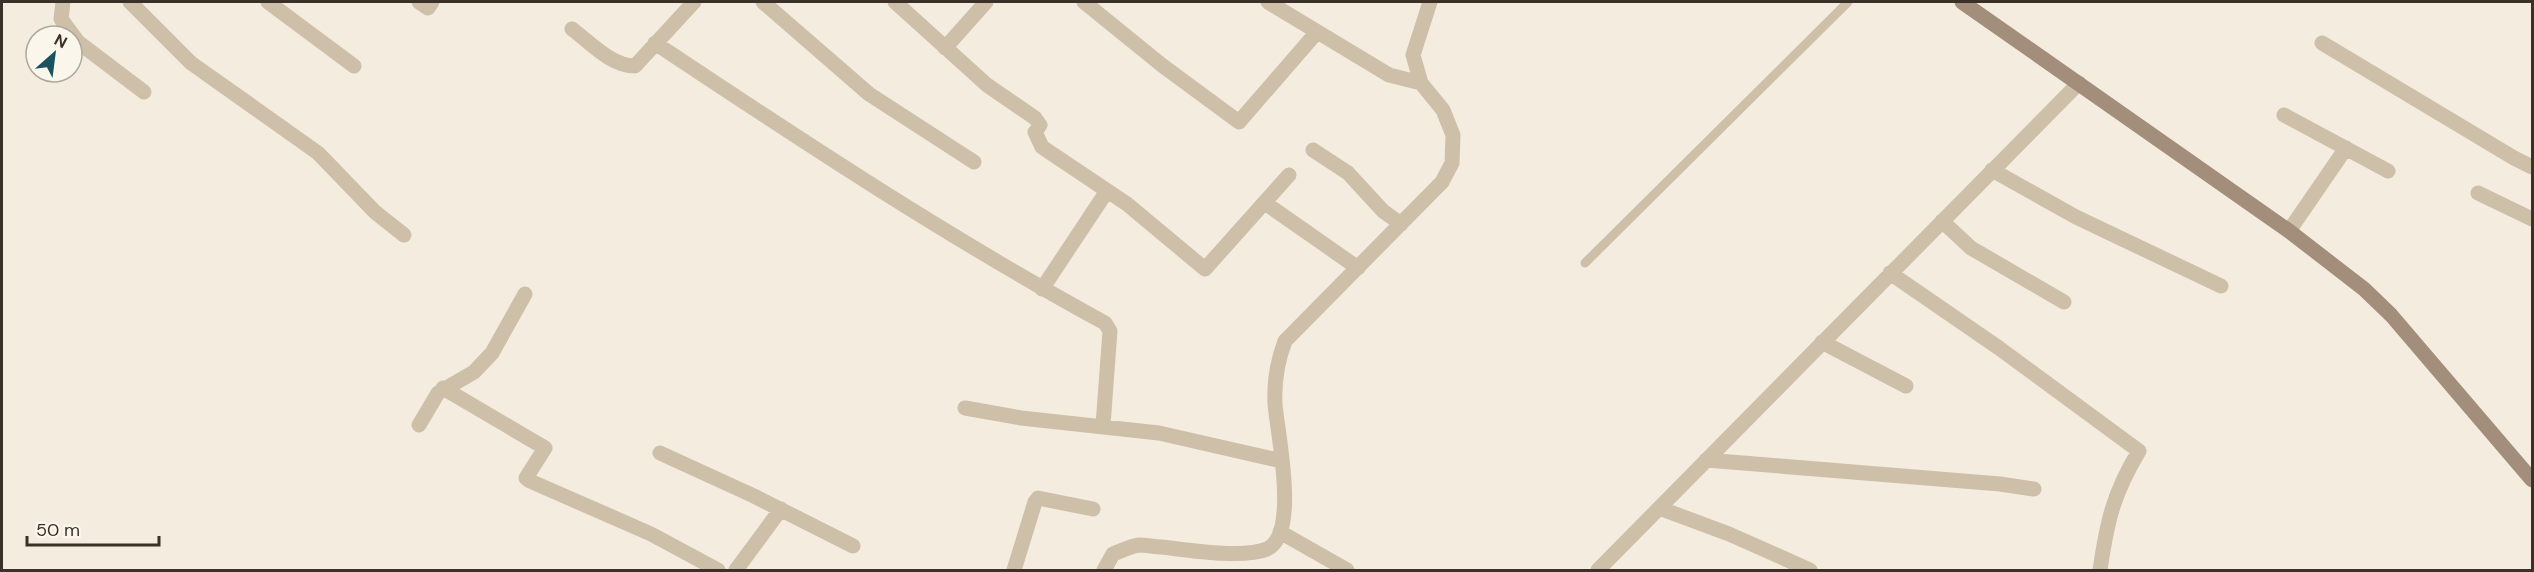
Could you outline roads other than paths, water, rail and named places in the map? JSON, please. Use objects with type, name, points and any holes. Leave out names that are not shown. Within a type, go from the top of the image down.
[{"type":"main road","points":[[1968,3],[2289,231],[2364,289],[2391,315],[2532,480]]},
{"type":"street","points":[[63,2],[61,19],[78,42],[144,92]]},
{"type":"street","points":[[130,2],[191,63],[318,153],[375,213],[404,235]]},
{"type":"street","points":[[268,2],[354,66]]},
{"type":"street","points":[[419,2],[428,8],[432,2]]},
{"type":"street","points":[[572,29],[611,59],[624,66],[635,66],[694,2]]},
{"type":"street","points":[[763,2],[869,94],[974,162]]},
{"type":"street","points":[[895,2],[987,85],[1035,118],[1040,125],[1035,132],[1042,147],[1127,204],[1205,269],[1289,175]]},
{"type":"street","points":[[945,48],[986,2]]},
{"type":"street","points":[[1084,2],[1163,66],[1239,122],[1317,32]]},
{"type":"street","points":[[1268,2],[1389,75],[1421,84]]},
{"type":"street","points":[[1104,570],[1113,554],[1139,545],[1224,553],[1250,552],[1268,548],[1277,539],[1284,507],[1282,461],[1275,404],[1278,359],[1285,341],[1442,182],[1452,163],[1453,135],[1443,110],[1421,84],[1414,66],[1413,55],[1430,2]]},
{"type":"street","points":[[655,43],[891,199],[1105,323],[1110,331],[1103,426]]},
{"type":"street","points":[[2322,43],[2463,129],[2532,167]]},
{"type":"street","points":[[1598,570],[2079,83]]},
{"type":"street","points":[[2283,115],[2388,171]]},
{"type":"street","points":[[2289,231],[2346,148]]},
{"type":"street","points":[[1313,150],[1348,173],[1383,211],[1401,224]]},
{"type":"street","points":[[1992,170],[2076,217],[2221,286]]},
{"type":"street","points":[[1042,288],[1107,191]]},
{"type":"street","points":[[2478,193],[2532,219]]},
{"type":"street","points":[[1265,203],[1358,268]]},
{"type":"street","points":[[1942,221],[1971,248],[2064,302]]},
{"type":"street","points":[[1890,273],[1999,348],[2139,451],[2121,481],[2110,511],[2100,570]]},
{"type":"street","points":[[419,425],[443,388],[459,381],[482,364],[498,344],[525,294]]},
{"type":"street","points":[[1822,342],[1906,386]]},
{"type":"street","points":[[443,388],[545,448],[526,478],[530,481],[651,534],[718,570]]},
{"type":"street","points":[[965,408],[1021,418],[1160,433],[1282,461]]},
{"type":"street","points":[[660,453],[781,509],[853,546]]},
{"type":"street","points":[[1706,460],[2000,484],[2034,489]]},
{"type":"street","points":[[1014,570],[1038,498],[1093,508]]},
{"type":"street","points":[[1659,508],[1729,534],[1810,570]]},
{"type":"street","points":[[736,570],[781,509]]},
{"type":"street","points":[[1280,532],[1336,568]]},
{"type":"lane","points":[[1585,263],[1848,2]]}]
